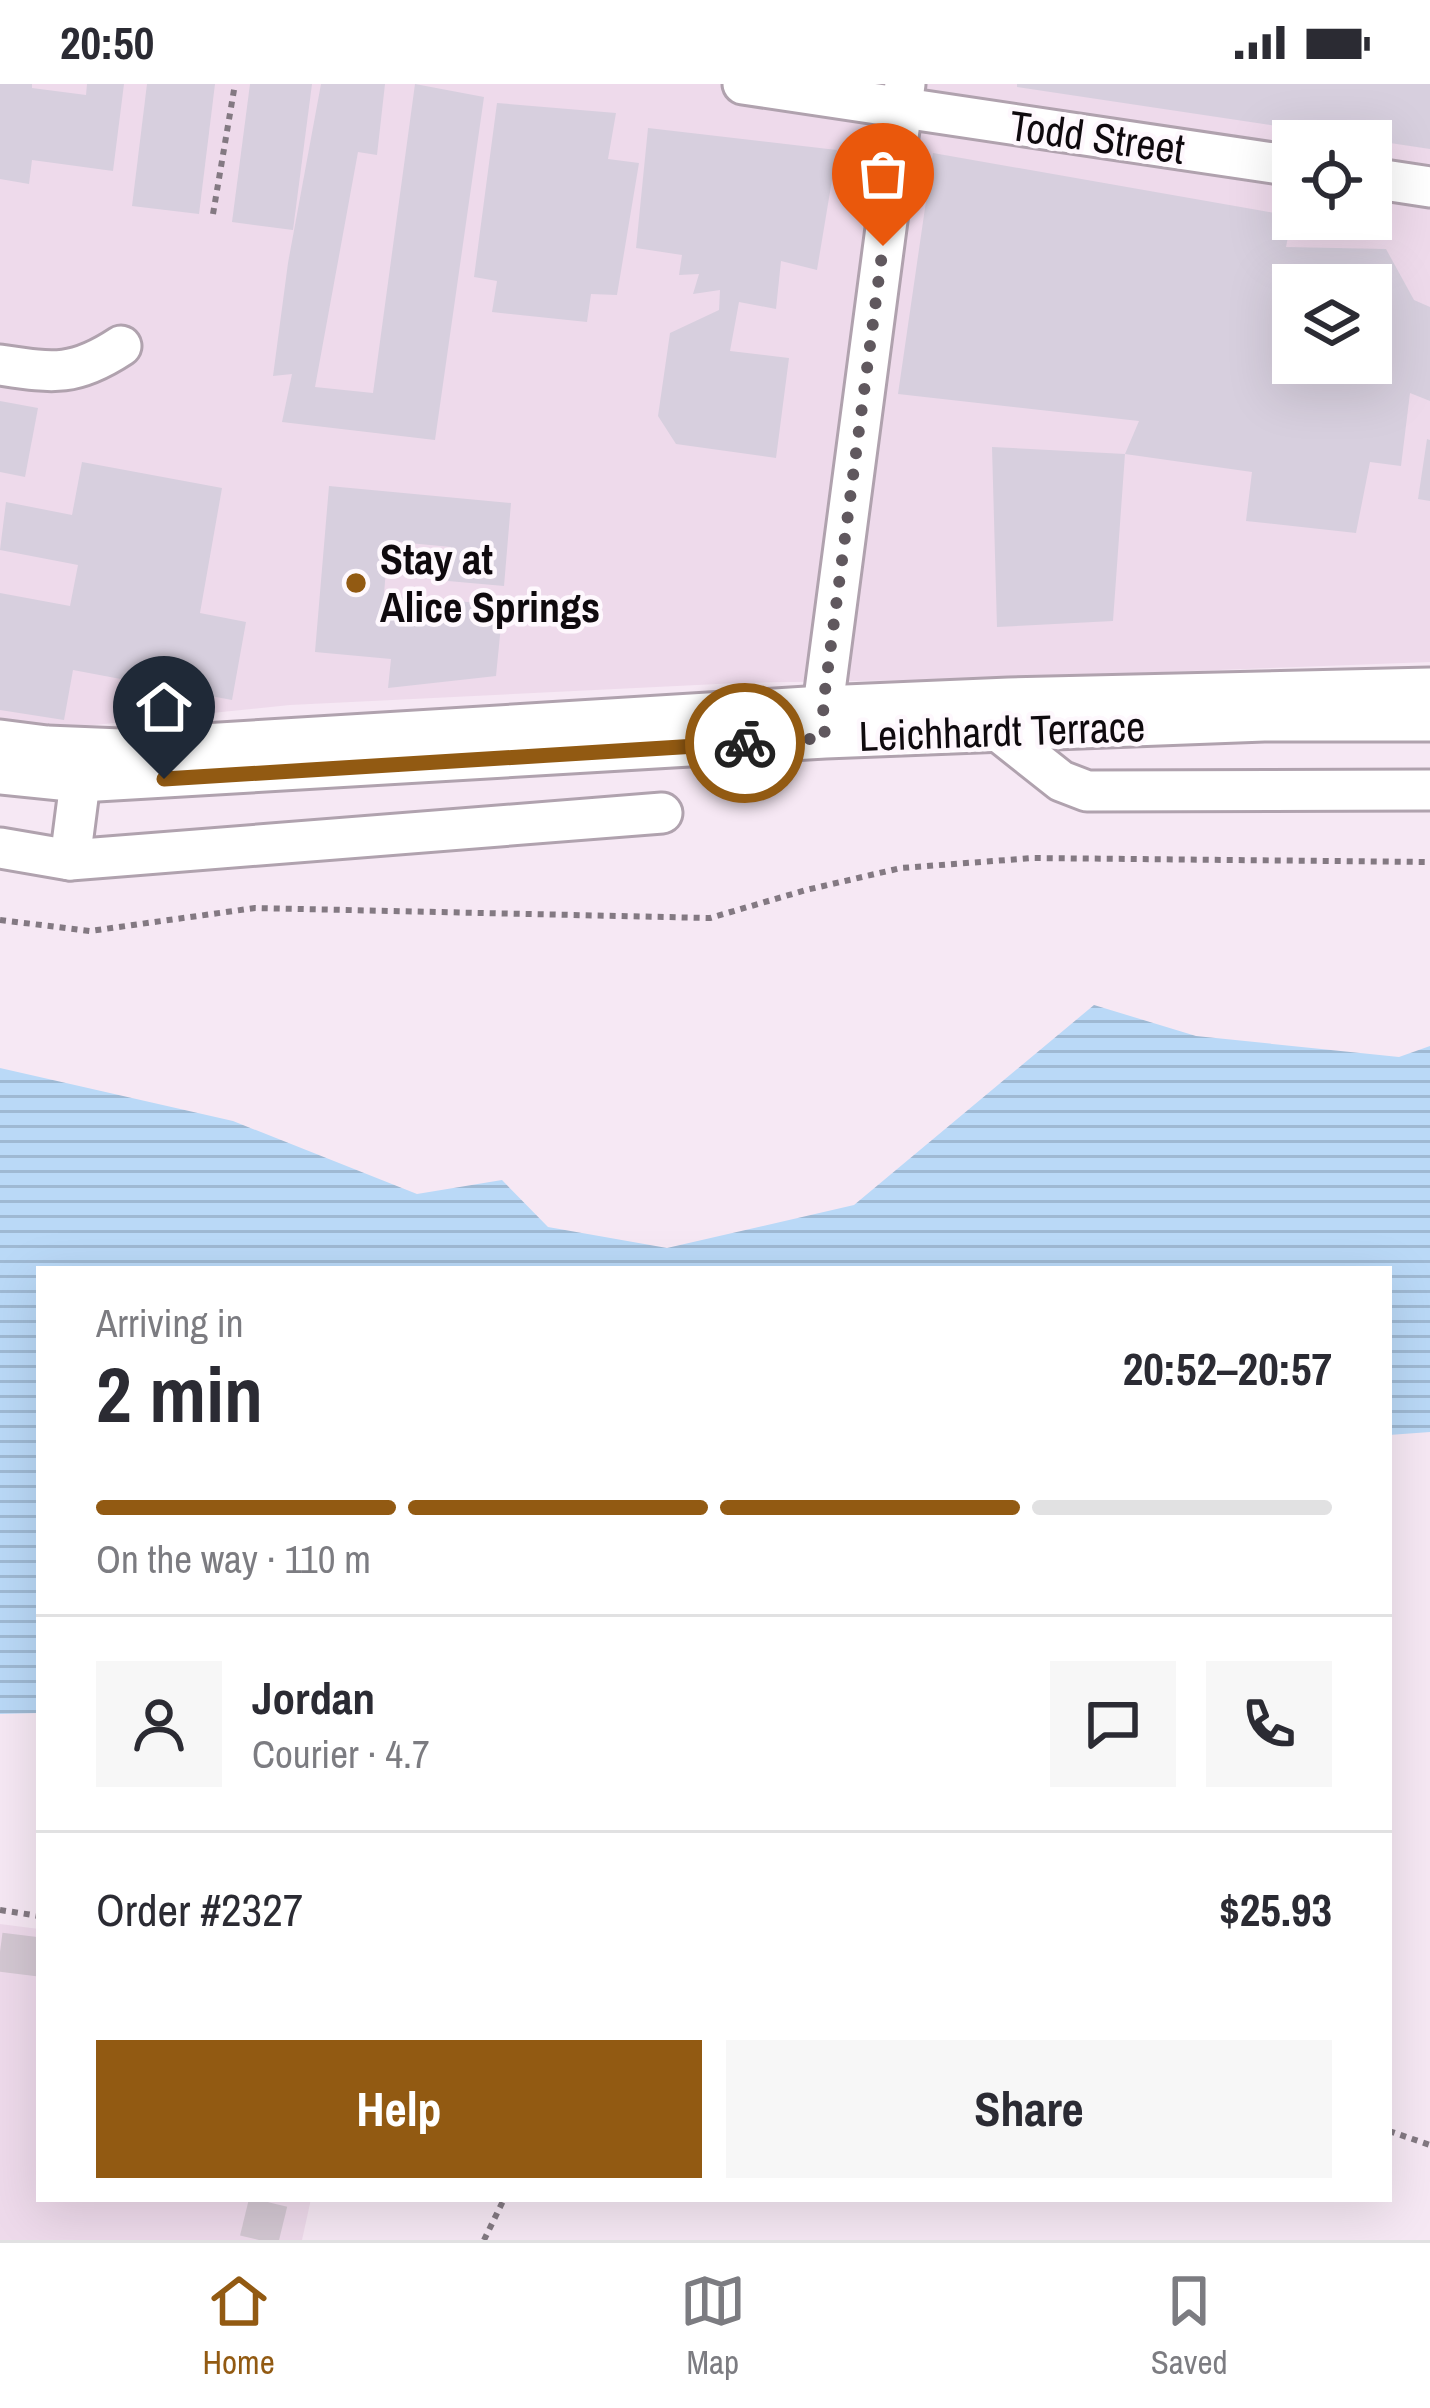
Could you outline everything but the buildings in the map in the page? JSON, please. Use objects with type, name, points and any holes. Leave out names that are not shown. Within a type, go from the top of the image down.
[{"type":"street","name":"Todd Street","points":[[743,84],[903,96],[1272,162]]},
{"type":"street","points":[[824,722],[903,96]]},
{"type":"street","points":[[1392,181],[1430,187]]},
{"type":"street","points":[[0,365],[68,371],[98,361],[121,346]]},
{"type":"street","name":"Leichhardt Terrace","points":[[0,774],[82,765],[121,749],[572,738],[824,722],[1009,698],[1430,688]]},
{"type":"street","name":"Leichhardt Terrace","points":[[824,722],[998,731],[1264,721],[1430,721]]},
{"type":"street","points":[[998,731],[1060,781],[1087,791],[1430,790]]},
{"type":"street","points":[[572,738],[581,818]]},
{"type":"street","name":"Leichhardt Terrace","points":[[0,740],[82,765]]},
{"type":"street","points":[[70,860],[82,765]]},
{"type":"street","points":[[0,848],[70,860],[662,813]]},
{"type":"path","points":[[213,214],[235,84]]},
{"type":"path","points":[[0,920],[90,931],[255,908],[710,918],[901,868],[1033,858],[1430,862]]},
{"type":"path","points":[[0,1910],[36,1916]]},
{"type":"path","points":[[1392,2133],[1430,2145]]},
{"type":"path","points":[[484,2240],[503,2202]]},
{"type":"shaded area","points":[[0,84],[1430,84],[1430,662],[738,683],[290,705],[75,727],[0,719]]},
{"type":"shaded area","points":[[0,1924],[36,1929],[36,2202],[310,2202],[302,2240],[0,2240]]},
{"type":"water","points":[[1094,1005],[1196,1036],[1399,1057],[1430,1046],[1430,1432],[1392,1435],[1392,1266],[36,1266],[36,1713],[0,1714],[0,1068],[233,1121],[417,1194],[502,1180],[548,1227],[667,1248],[854,1205]]},
{"type":"tunnel","points":[[0,1952],[36,1957]]},
{"type":"tunnel","points":[[259,2240],[268,2202]]},
{"type":"way so far","points":[[745,743],[825,738],[823,706],[883,246]]},
{"type":"place","name":"Stay at Alice Springs","points":[[356,583]]},
{"type":"route","points":[[164,779],[745,743]]}]
